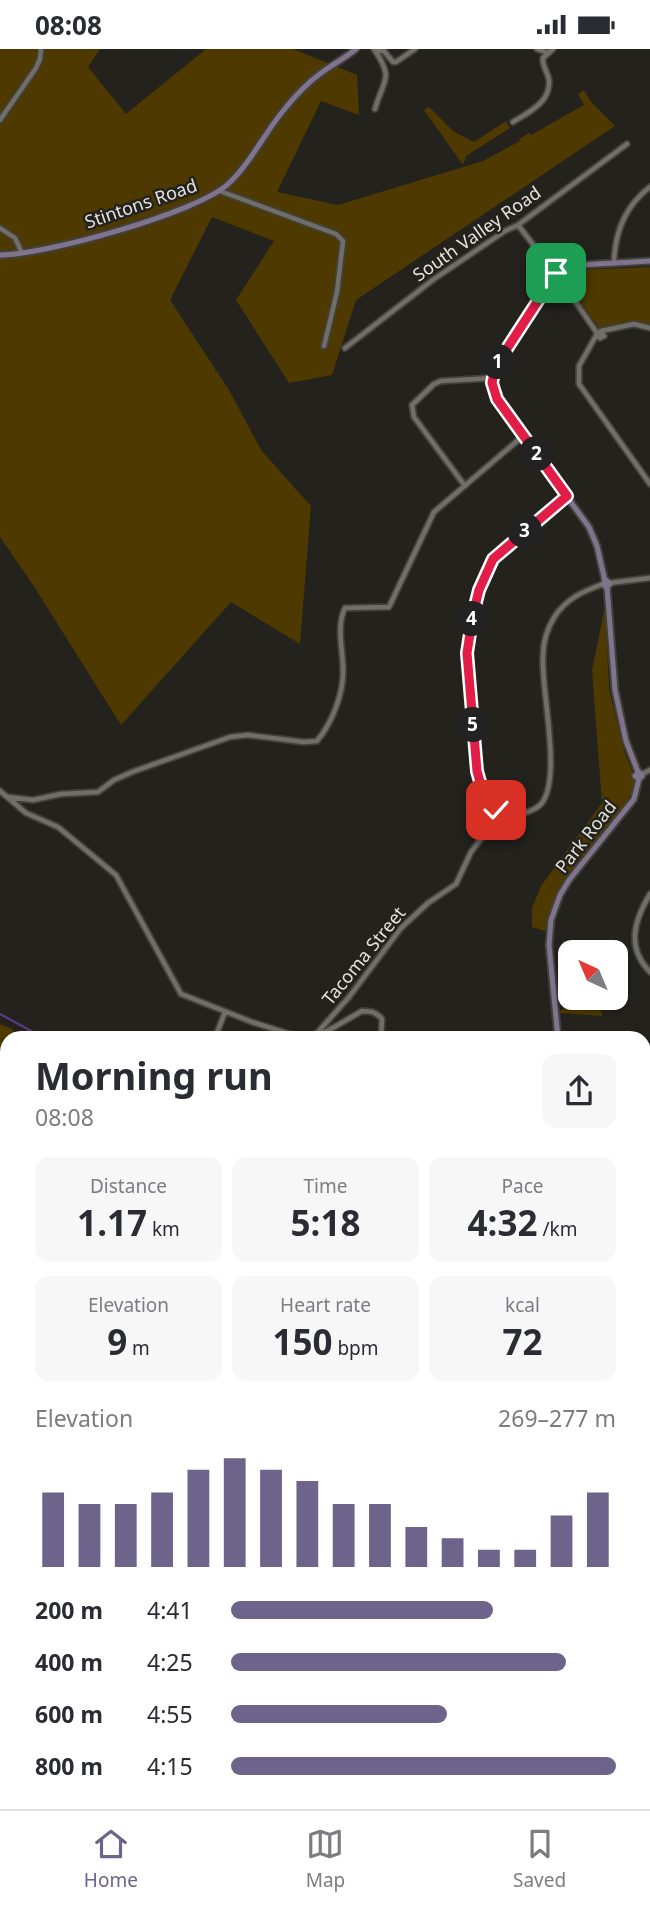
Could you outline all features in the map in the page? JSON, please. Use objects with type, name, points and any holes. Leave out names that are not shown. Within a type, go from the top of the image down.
[{"type":"street","points":[[0,120],[36,68],[41,49]]},
{"type":"street","name":"Stintons Road","points":[[0,255],[22,253],[115,231],[220,191],[237,175],[294,97],[320,74],[356,49]]},
{"type":"street","points":[[375,50],[384,51],[396,62],[415,49]]},
{"type":"street","points":[[537,49],[550,51]]},
{"type":"street","points":[[375,50],[386,71],[386,82],[375,109]]},
{"type":"street","points":[[513,121],[539,105],[545,98],[549,81],[542,64],[543,58],[550,51]]},
{"type":"street","name":"South Valley Road","points":[[345,348],[435,279],[518,225],[627,145]]},
{"type":"street","points":[[614,262],[620,224],[631,205],[650,187]]},
{"type":"street","points":[[220,191],[336,234],[343,241],[337,292],[324,346]]},
{"type":"street","points":[[518,225],[600,334]]},
{"type":"street","points":[[0,227],[15,239],[22,253]]},
{"type":"street","points":[[650,261],[580,265],[557,276],[545,288],[495,367],[491,378],[492,393],[593,533],[606,584],[615,690],[626,741],[639,775],[650,770]]},
{"type":"street","points":[[650,328],[634,324],[600,334],[579,366],[578,377],[580,387],[650,484]]},
{"type":"street","points":[[465,486],[414,417],[412,405],[434,384],[441,381],[491,378]]},
{"type":"street","points":[[8,797],[33,800],[61,794],[98,792],[114,780],[132,772],[230,737],[248,735],[304,742],[317,741],[330,721],[341,692],[344,672],[342,612],[347,607],[389,607],[434,512],[523,435]]},
{"type":"street","points":[[567,496],[493,559],[479,590],[473,614],[467,653],[477,771],[484,796],[496,810],[512,815],[524,813],[535,809],[544,799],[550,774],[542,663],[553,620],[565,605],[581,592],[606,584],[650,578]]},
{"type":"street","name":"Park Road","points":[[557,1031],[549,945],[554,912],[569,880],[634,799],[639,775]]},
{"type":"street","points":[[0,791],[26,813],[58,827],[116,874],[181,994],[278,1031]]},
{"type":"street","name":"Tacoma Street","points":[[319,1031],[386,951],[401,928],[428,903],[456,884],[496,810]]},
{"type":"street","points":[[650,894],[637,918],[634,932],[637,952],[650,972]]},
{"type":"street","points":[[326,1031],[362,1011],[376,1013],[382,1019],[381,1031]]},
{"type":"street","points":[[218,1031],[225,1012]]},
{"type":"street","name":"Tacoma Street","points":[[328,1022],[331,1029]]},
{"type":"shaded area","points":[[0,49],[100,49],[88,67],[126,114],[206,49],[293,49],[357,75],[359,115],[321,101],[277,192],[338,205],[483,161],[520,141],[519,139],[529,133],[531,135],[584,105],[578,94],[584,90],[591,102],[615,126],[356,300],[332,375],[289,383],[236,300],[274,241],[212,217],[170,300],[229,390],[261,450],[311,506],[300,644],[231,602],[121,725],[0,537],[0,233],[3,232],[0,229]]},
{"type":"shaded area","points":[[429,107],[453,131],[474,142],[506,121],[510,128],[466,156],[463,165],[424,110]]},
{"type":"shaded area","points":[[650,267],[650,325],[631,322],[600,329],[563,280],[577,270]]},
{"type":"shaded area","points":[[605,607],[609,689],[625,754],[634,776],[634,788],[623,808],[564,880],[555,896],[545,931],[532,927],[532,908],[541,886],[602,803],[592,670]]},
{"type":"shaded area","points":[[601,1010],[602,1016],[560,1013]]},
{"type":"shaded area","points":[[0,1024],[13,1031],[0,1031]]},
{"type":"waterway","points":[[0,1014],[31,1031]]},
{"type":"route","points":[[496,810],[479,786],[477,771],[467,653],[473,614],[484,576],[496,555],[567,496],[497,399],[493,378],[495,367],[556,273]]}]
